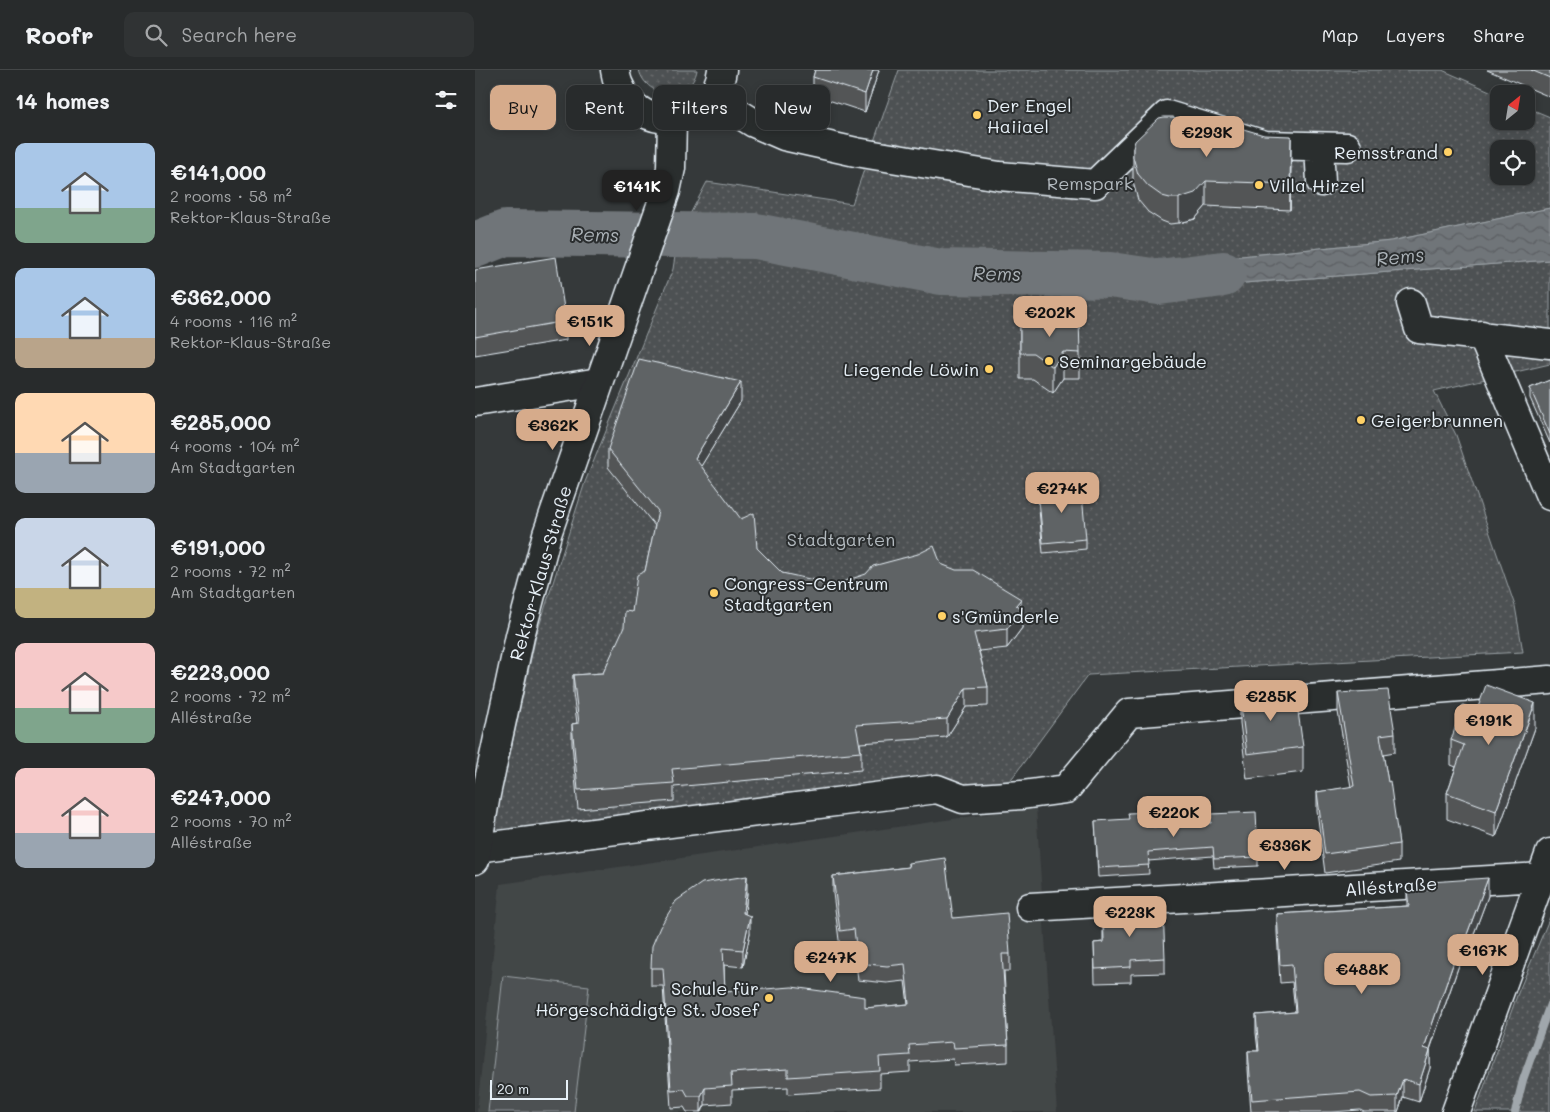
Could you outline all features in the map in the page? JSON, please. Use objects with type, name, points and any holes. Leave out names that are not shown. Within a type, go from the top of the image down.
[{"type":"street","points":[[615,70],[618,84],[627,100],[641,112],[653,116]]},
{"type":"street","points":[[719,85],[722,70]]},
{"type":"street","points":[[746,118],[784,136],[857,152],[999,176],[1095,184],[1167,115],[1265,145],[1347,148]]},
{"type":"street","name":"Rektor-Klaus-Straße","points":[[476,854],[486,794],[520,636],[547,534],[666,191],[671,168],[672,130]]},
{"type":"street","points":[[1319,147],[1321,182]]},
{"type":"street","points":[[1411,303],[1419,329],[1550,344]]},
{"type":"street","points":[[1481,335],[1550,496]]},
{"type":"street","points":[[475,402],[599,382]]},
{"type":"street","points":[[476,854],[937,789],[963,799],[1021,796],[1066,789],[1129,713],[1550,680]]},
{"type":"street","points":[[1456,1112],[1546,865]]},
{"type":"street","name":"Alléstraße","points":[[1030,907],[1546,865]]},
{"type":"shaded area","name":"Schule für Hörgeschädigte St. Josef","points":[[1036,807],[1057,1112],[477,1112],[500,884]]},
{"type":"green space","points":[[639,70],[697,70],[689,85],[653,85],[653,88],[644,80]]},
{"type":"green space","name":"Stadtgarten","points":[[899,70],[1442,70],[1490,91],[1490,130],[1535,130],[1535,111],[1550,117],[1550,208],[1391,241],[1221,258],[1176,258],[1160,281],[1191,287],[1550,260],[1550,364],[1434,391],[1456,435],[1515,606],[1523,652],[1088,675],[1010,781],[492,834],[536,636],[585,482],[673,269],[678,237],[707,182],[852,204]]},
{"type":"green space","points":[[1550,917],[1550,1112],[1475,1112],[1518,993]]},
{"type":"green space","points":[[503,976],[589,986],[574,1112],[488,1112]]},
{"type":"water","name":"Rems","points":[[1550,208],[1550,260],[1191,287],[1159,282],[1176,258],[1221,258],[1391,241]]},
{"type":"building","points":[[815,70],[873,70],[865,94],[813,77]]},
{"type":"building","points":[[1531,70],[1550,70],[1550,78]]},
{"type":"building","points":[[1173,117],[1188,123],[1197,130],[1202,138],[1240,138],[1240,128],[1264,135],[1291,136],[1290,184],[1206,181],[1195,193],[1179,198],[1162,196],[1148,186],[1138,174],[1133,157],[1133,148],[1135,141],[1159,118]]},
{"type":"building","points":[[556,257],[566,321],[475,337],[475,270]]},
{"type":"building","points":[[1020,319],[1079,319],[1080,353],[1063,352],[1053,367],[1033,353],[1020,353]]},
{"type":"building","name":"Congress-Centrum Stadtgarten","points":[[639,359],[741,382],[695,458],[741,519],[754,513],[757,548],[782,573],[814,580],[827,587],[866,574],[873,566],[918,554],[934,546],[941,564],[956,570],[973,570],[1021,599],[1016,605],[1022,609],[1007,629],[974,633],[988,687],[966,688],[947,719],[856,725],[861,752],[672,769],[674,783],[578,790],[572,724],[579,723],[573,675],[603,673],[624,627],[625,611],[632,612],[637,575],[645,571],[658,511],[608,449]]},
{"type":"building","points":[[1550,380],[1550,434],[1530,388]]},
{"type":"building","points":[[1081,484],[1086,539],[1043,543],[1038,489]]},
{"type":"building","points":[[1486,685],[1535,703],[1496,811],[1447,793],[1464,745],[1451,740],[1463,705],[1477,710]]},
{"type":"building","points":[[1295,690],[1303,747],[1247,754],[1240,697]]},
{"type":"building","points":[[1388,690],[1395,733],[1380,735],[1388,782],[1390,781],[1399,844],[1325,854],[1317,792],[1354,786],[1338,693]]},
{"type":"building","points":[[1152,812],[1153,827],[1211,823],[1211,814],[1256,812],[1258,857],[1214,859],[1213,847],[1148,852],[1149,865],[1098,868],[1095,821],[1129,819],[1128,813]]},
{"type":"building","points":[[945,858],[953,918],[1007,913],[1010,954],[1002,954],[1008,1045],[954,1048],[953,1042],[909,1045],[910,1055],[879,1057],[880,1071],[788,1077],[788,1069],[731,1073],[732,1086],[705,1088],[701,1096],[688,1096],[684,1089],[671,1090],[663,968],[651,968],[652,946],[660,927],[676,901],[702,883],[747,876],[743,913],[750,916],[743,950],[723,948],[725,992],[792,987],[865,997],[865,1008],[909,1004],[905,964],[887,966],[858,963],[854,929],[840,931],[833,876],[909,867],[908,863]]},
{"type":"building","points":[[1488,878],[1463,945],[1460,944],[1424,1048],[1430,1050],[1419,1084],[1403,1079],[1397,1096],[1371,1097],[1360,1092],[1252,1100],[1248,1051],[1259,1051],[1256,1015],[1296,1012],[1292,964],[1280,965],[1277,914],[1409,906],[1407,891],[1432,889],[1431,882]]},
{"type":"building","points":[[1163,908],[1165,958],[1131,960],[1131,967],[1095,969],[1094,943],[1104,942],[1103,910]]},
{"type":"waterway","name":"Rems","points":[[475,245],[505,233],[756,236],[941,272],[1110,275],[1159,282],[1223,274]]},
{"type":"waterway","points":[[1515,1112],[1523,1080],[1550,1004]]},
{"type":"place","name":"Der Engel Haiiael","points":[[977,115]]},
{"type":"place","name":"Remsstrand","points":[[1448,152]]},
{"type":"place","name":"Villa Hirzel","points":[[1259,185]]},
{"type":"place","name":"Seminargebäude","points":[[1049,361]]},
{"type":"place","name":"Liegende Löwin","points":[[989,369]]},
{"type":"place","name":"Geigerbrunnen","points":[[1361,420]]},
{"type":"place","name":"Congress-Centrum Stadtgarten","points":[[714,593]]},
{"type":"place","name":"s'Gmünderle","points":[[942,616]]},
{"type":"place","name":"Schule für Hörgeschädigte St. Josef","points":[[769,998]]},
{"type":"park label","name":"Remspark","points":[[1090,183]]}]
